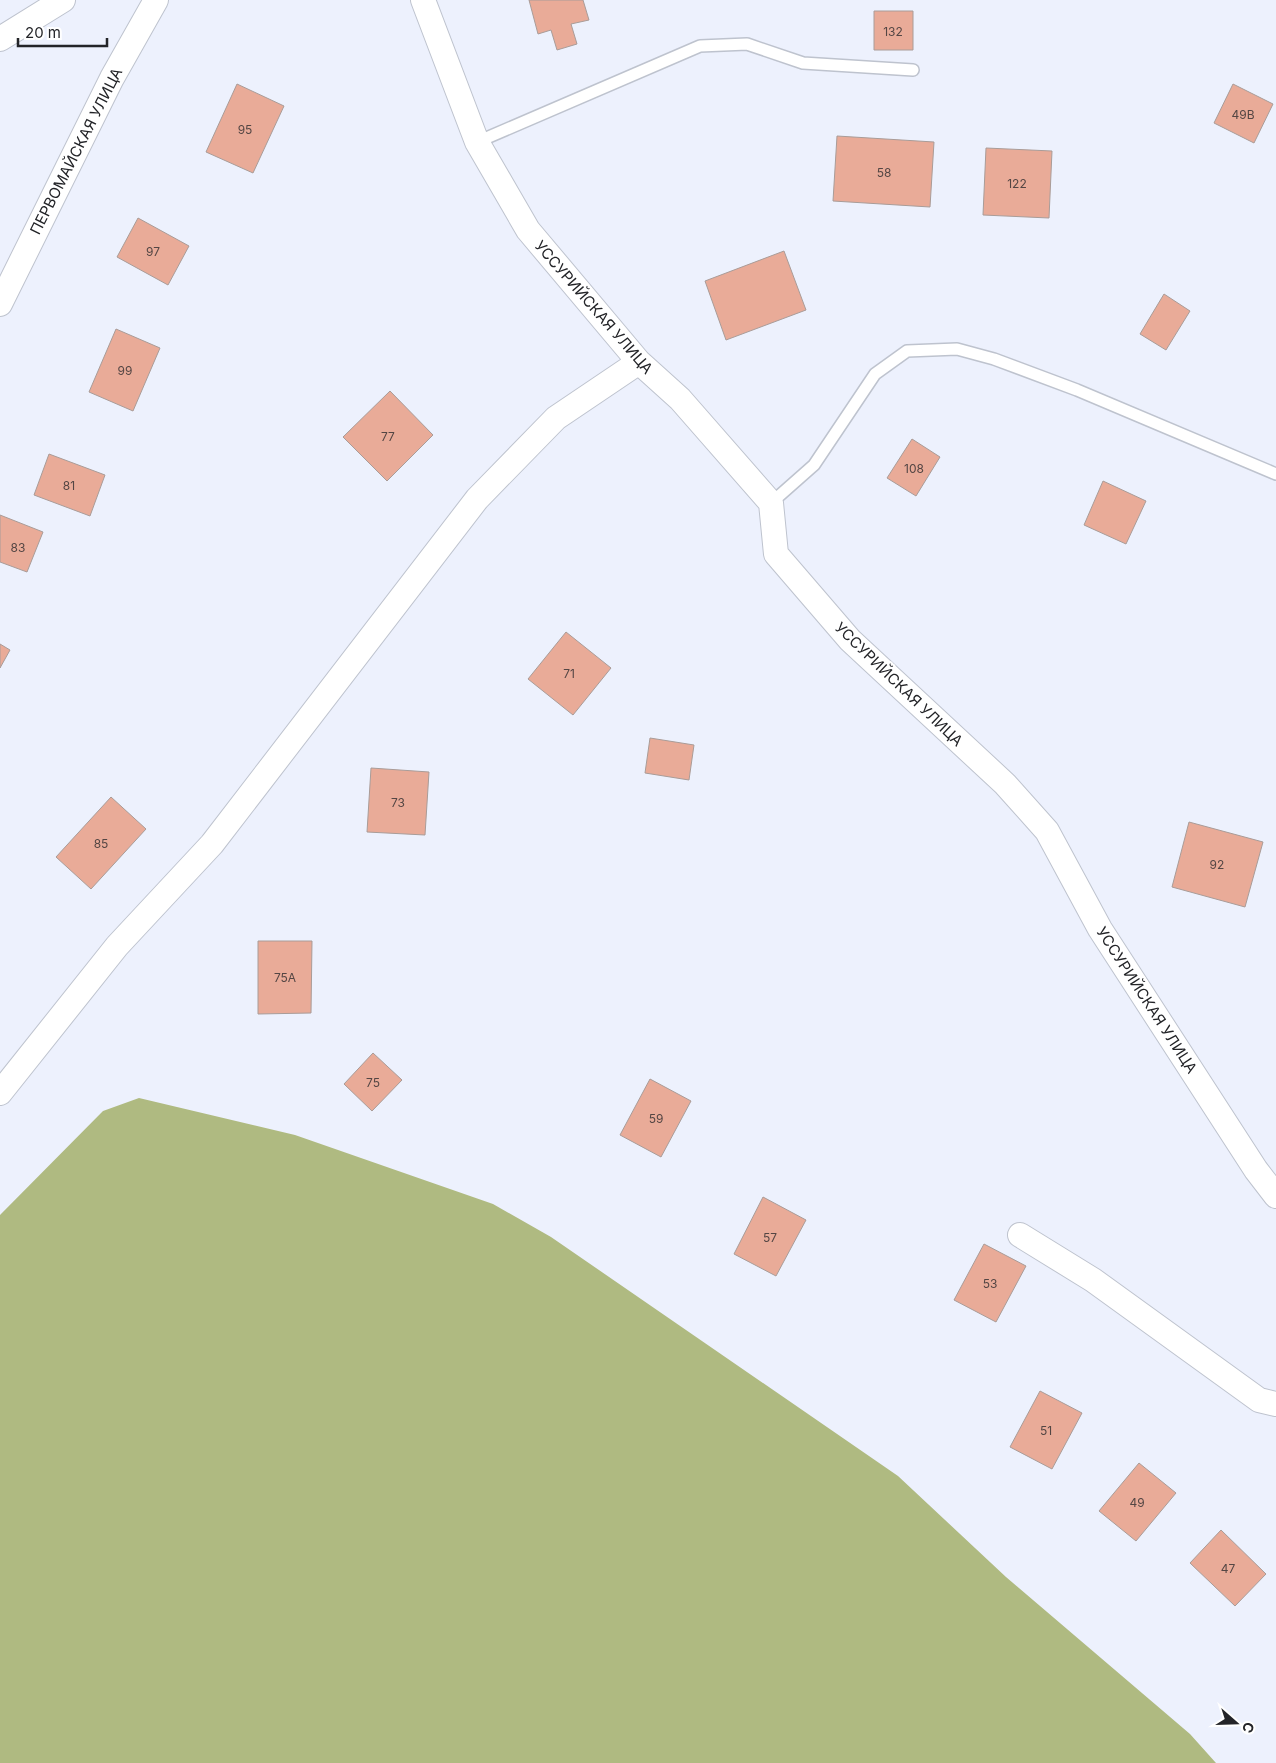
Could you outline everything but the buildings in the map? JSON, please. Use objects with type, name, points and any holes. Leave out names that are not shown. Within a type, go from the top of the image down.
[{"type":"street","points":[[30,0],[42,4],[55,0]]},
{"type":"street","points":[[0,40],[63,0]]},
{"type":"street","name":"ПЕРВОМАЙСКАЯ УЛИЦА","points":[[0,304],[112,78],[156,0]]},
{"type":"street","name":"УССУРИЙСКАЯ УЛИЦА","points":[[424,0],[477,142],[528,230],[639,362],[680,399],[771,503],[776,554],[850,640],[1005,784],[1047,831],[1100,929],[1256,1170],[1276,1196]]},
{"type":"street","points":[[0,1093],[118,946],[212,844],[477,499],[556,418],[639,362]]},
{"type":"street","points":[[1020,1235],[1100,1286],[1259,1400],[1276,1404]]},
{"type":"lane","points":[[477,142],[700,46],[747,44],[803,63],[913,70]]},
{"type":"lane","points":[[771,503],[814,465],[875,374],[907,351],[957,349],[994,359],[1077,390],[1276,474]]},
{"type":"green space","points":[[139,1098],[295,1135],[493,1204],[551,1237],[898,1476],[1006,1577],[1190,1734],[1216,1763],[0,1763],[0,1215],[103,1111]]}]
